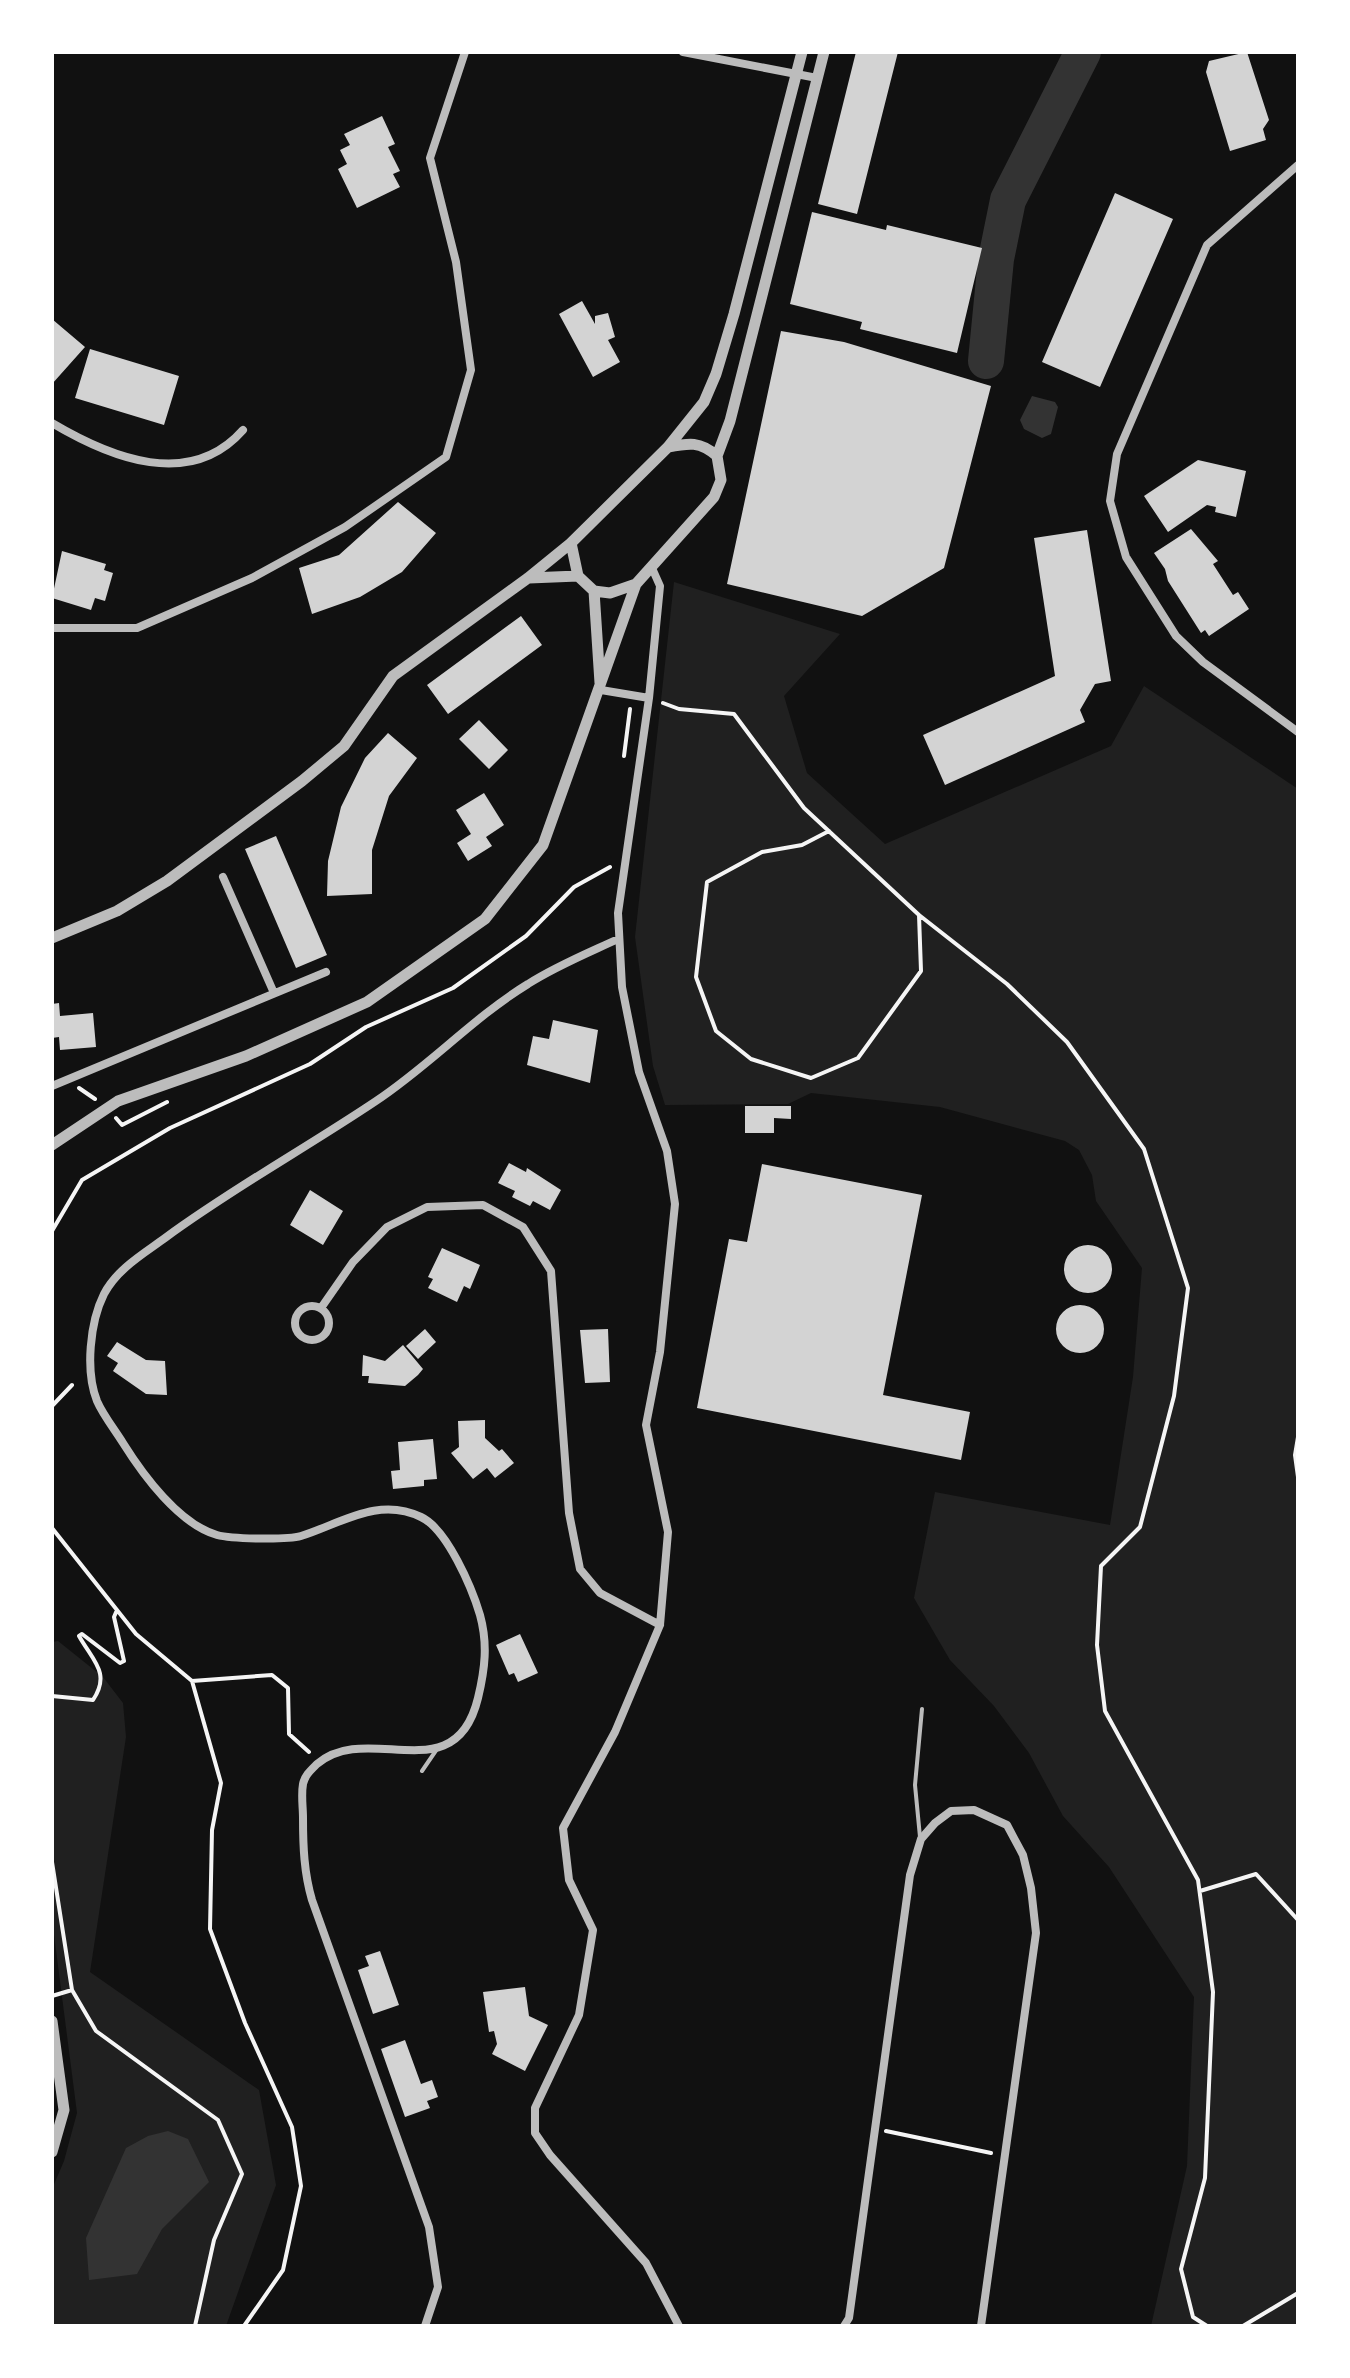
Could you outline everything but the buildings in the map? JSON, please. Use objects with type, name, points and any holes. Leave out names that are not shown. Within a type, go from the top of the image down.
[{"type":"street","points":[[52,628],[137,628],[252,578],[331,534],[446,457],[471,370],[456,262],[430,158],[465,52]]},
{"type":"street","points":[[683,52],[817,78]]},
{"type":"street","points":[[52,938],[117,911],[167,881],[302,781],[344,746],[393,676],[571,543],[668,447],[704,402],[716,374],[802,52]]},
{"type":"street","points":[[571,543],[578,576],[594,591],[610,593],[636,584],[714,497],[721,480],[717,456],[730,421],[824,52]]},
{"type":"street","points":[[1298,165],[1207,245],[1117,454],[1110,501],[1126,557],[1176,636],[1203,662],[1298,732]]},
{"type":"street","points":[[52,423],[121,457],[173,467],[228,447],[243,430]]},
{"type":"street","points":[[668,447],[697,443],[717,456]]},
{"type":"street","points":[[652,568],[660,586],[649,698],[618,913],[618,939],[622,987],[639,1072],[667,1151],[675,1204],[660,1352],[646,1425],[668,1532],[660,1625],[615,1732],[563,1828],[569,1880],[593,1930],[579,2015],[535,2108],[535,2133],[550,2155],[646,2263],[679,2326]]},
{"type":"street","points":[[528,578],[578,576]]},
{"type":"street","points":[[52,1145],[118,1101],[246,1056],[367,1002],[485,919],[543,845],[601,690],[636,584]]},
{"type":"street","points":[[594,591],[601,690]]},
{"type":"street","points":[[601,690],[649,698]]},
{"type":"street","points":[[223,877],[274,993]]},
{"type":"street","points":[[425,2326],[438,2287],[429,2227],[307,1885],[303,1789],[307,1775],[330,1754],[356,1748],[417,1752],[437,1749],[457,1736],[472,1716],[485,1659],[481,1619],[473,1595],[433,1525],[416,1514],[385,1509],[363,1512],[296,1537],[217,1535],[181,1513],[145,1478],[96,1400],[90,1361],[95,1325],[104,1294],[123,1269],[146,1251],[228,1191],[375,1102],[526,985],[618,939]]},
{"type":"street","points":[[52,1086],[117,1061],[201,1021],[326,972]]},
{"type":"street","points":[[52,1072],[62,1080]]},
{"type":"street","points":[[321,1308],[353,1262],[387,1227],[427,1207],[483,1205],[523,1227],[551,1271],[569,1513],[580,1569],[600,1593],[660,1625]]},
{"type":"street","points":[[310,1306],[321,1308],[328,1318],[325,1334],[314,1340],[303,1338],[296,1330],[297,1314],[310,1306]]},
{"type":"street","points":[[844,2326],[849,2318],[858,2263],[910,1875],[921,1839],[951,1811],[974,1810],[1007,1825],[1023,1855],[1031,1888],[1034,1948],[981,2326]]},
{"type":"street","points":[[52,2021],[64,2110],[52,2152]]},
{"type":"lane","points":[[921,1839],[915,1785],[922,1709]]},
{"type":"lane","points":[[422,1771],[437,1749]]},
{"type":"path","points":[[649,698],[679,709],[734,714],[804,808],[919,915],[1007,984],[1067,1042],[1144,1149],[1188,1288],[1174,1396],[1140,1527],[1101,1566],[1097,1645],[1105,1711],[1198,1880],[1200,1891],[1213,1992],[1206,2162],[1181,2269],[1193,2317],[1207,2326]]},
{"type":"path","points":[[829,831],[802,845],[762,852],[707,882],[696,977],[716,1031],[751,1059],[811,1078],[858,1058],[921,971],[919,915]]},
{"type":"path","points":[[52,1406],[72,1385]]},
{"type":"path","points":[[1298,1437],[1295,1455],[1298,1477]]},
{"type":"path","points":[[52,1528],[136,1634],[192,1681],[221,1783],[212,1830],[210,1929],[245,2023],[292,2127],[301,2186],[283,2270],[244,2326]]},
{"type":"path","points":[[52,1696],[93,1700],[103,1686],[103,1677],[79,1636],[82,1634],[120,1663],[124,1661],[114,1617],[117,1610]]},
{"type":"path","points":[[192,1681],[272,1675],[288,1688],[289,1734],[319,1762]]},
{"type":"path","points":[[52,1862],[72,1990],[96,2031],[218,2120],[242,2174],[214,2240],[195,2326]]},
{"type":"path","points":[[1200,1891],[1256,1874],[1298,1920]]},
{"type":"path","points":[[52,1996],[72,1990]]},
{"type":"path","points":[[876,2129],[993,2153]]},
{"type":"path","points":[[1243,2326],[1298,2293]]},
{"type":"shaded area","points":[[1032,396],[1055,402],[1058,407],[1051,434],[1042,438],[1024,429],[1020,420]]},
{"type":"shaded area","points":[[674,582],[840,634],[784,696],[807,773],[885,844],[1111,746],[1144,686],[1298,789],[1298,2326],[1151,2326],[1187,2166],[1194,1997],[1109,1867],[1063,1816],[1029,1753],[994,1706],[950,1660],[914,1598],[935,1492],[1110,1525],[1133,1377],[1142,1268],[1096,1201],[1092,1175],[1079,1150],[1065,1141],[940,1107],[811,1093],[788,1104],[665,1105],[653,1066],[635,937]]},
{"type":"shaded area","points":[[58,1641],[103,1677],[123,1703],[126,1737],[90,1972],[259,2090],[276,2185],[226,2326],[52,2326],[52,2189],[64,2161],[77,2113],[52,1919],[52,1642]]},
{"type":"shaded area","points":[[168,2131],[188,2139],[209,2182],[162,2229],[137,2274],[89,2280],[86,2238],[126,2148],[148,2136]]},
{"type":"waterway","points":[[986,361],[996,259],[1008,200],[1083,52]]}]
